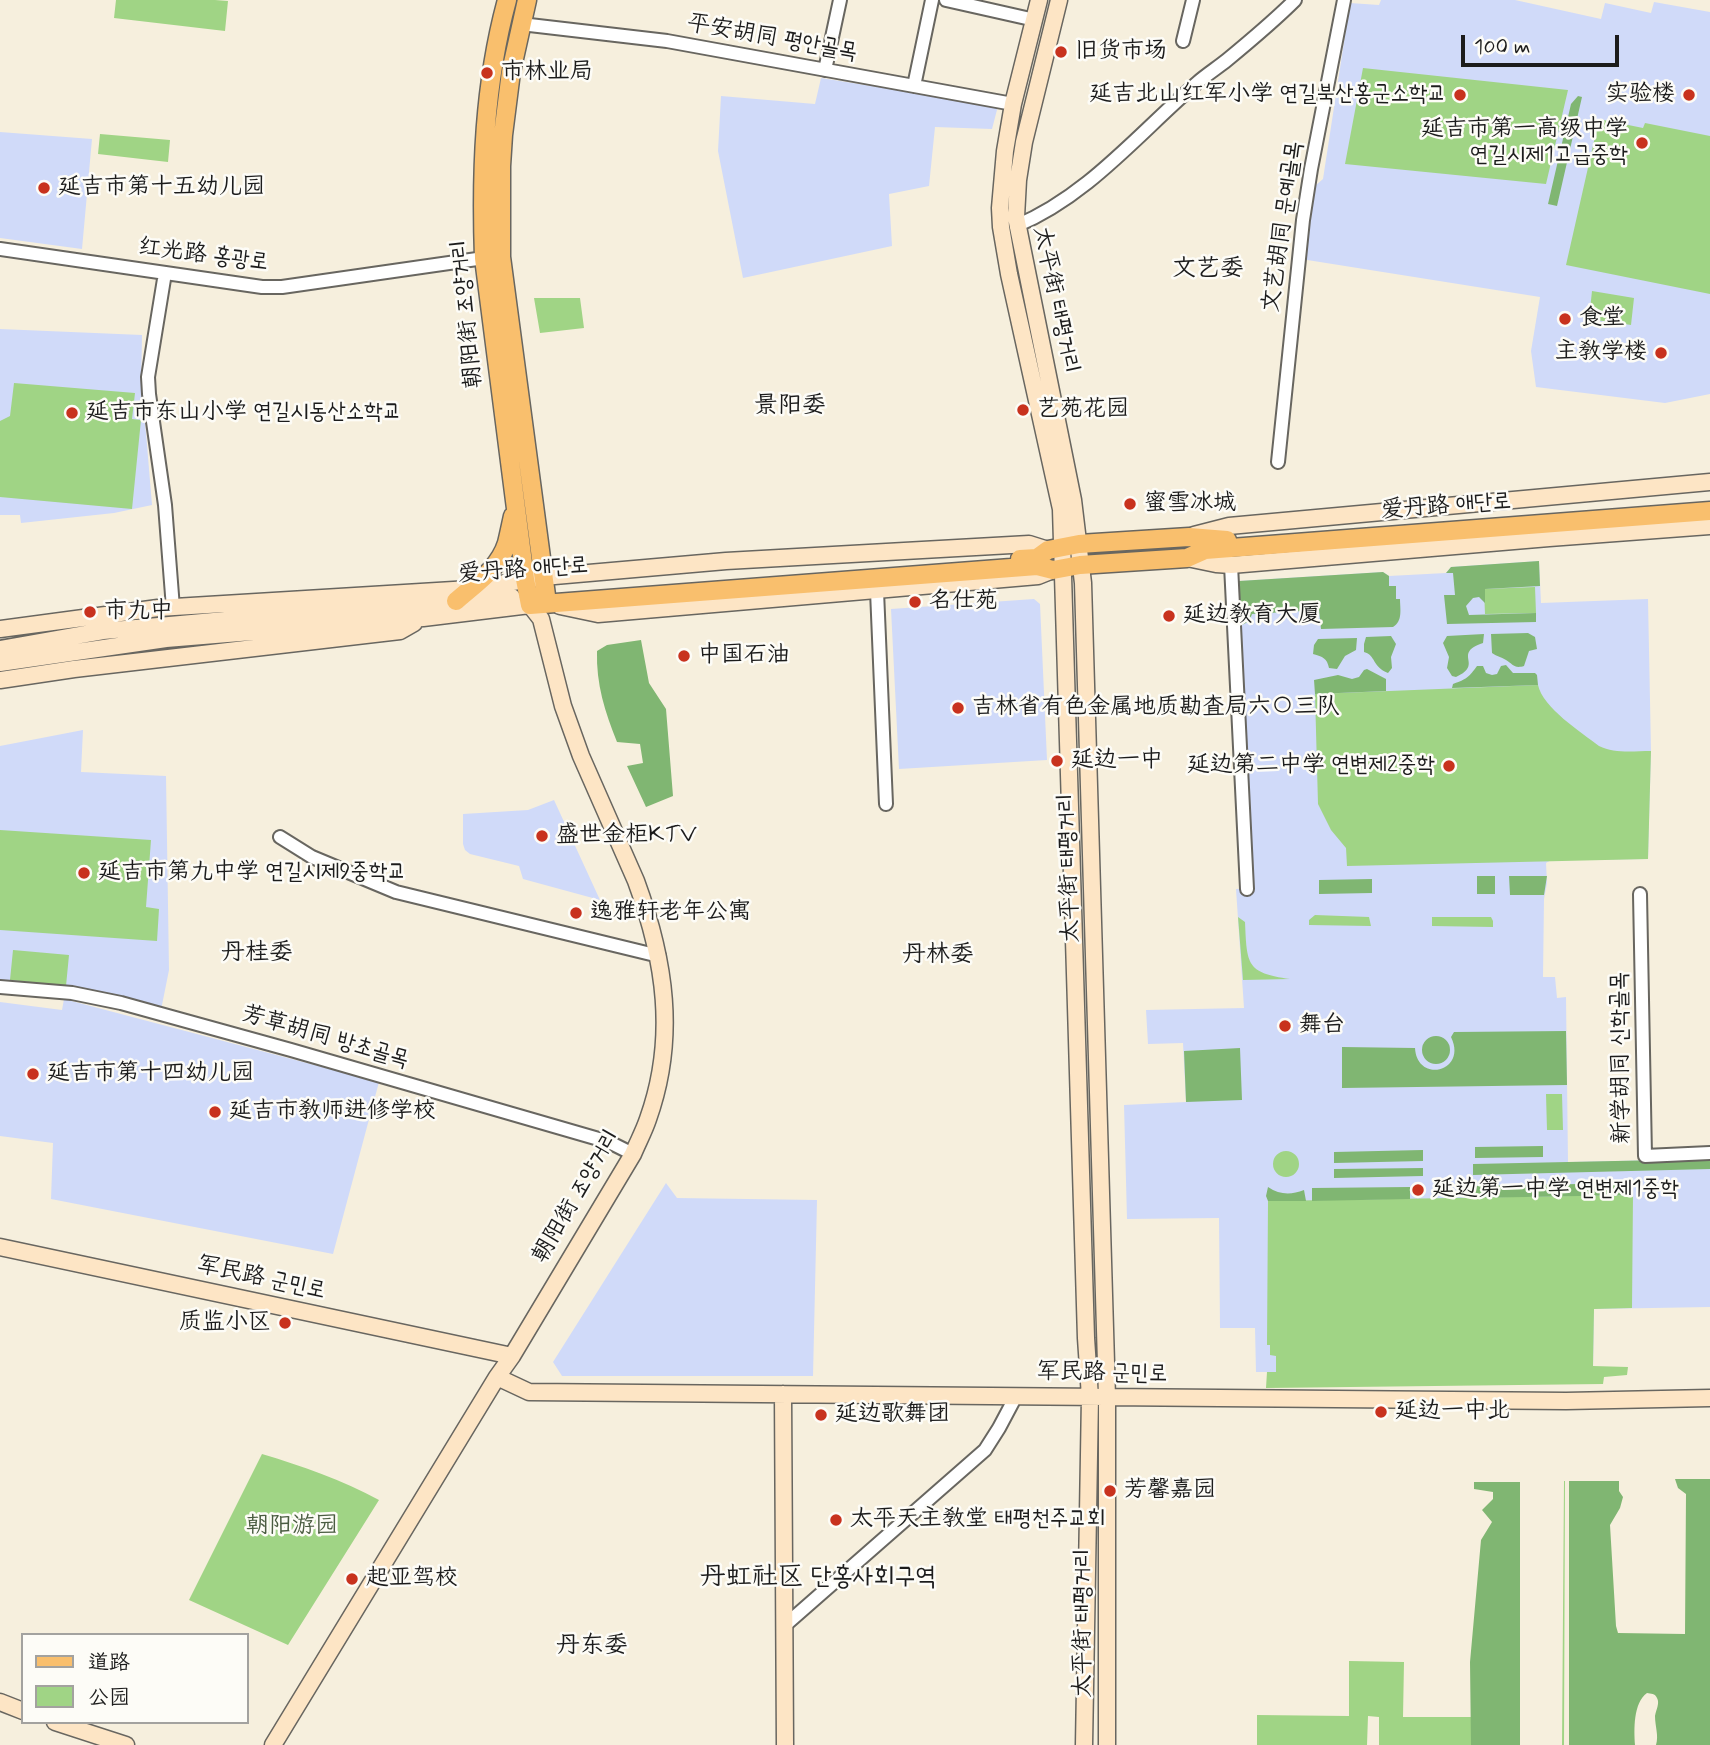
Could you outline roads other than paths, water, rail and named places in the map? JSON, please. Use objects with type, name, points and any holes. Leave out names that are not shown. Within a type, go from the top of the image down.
[{"type":"main road","name":"朝阳街 조양거리","points":[[273,1745],[633,1154],[648,1118],[659,1077],[664,1007],[659,956],[653,931],[636,881],[572,734],[560,696],[516,503],[484,258],[482,208],[487,109],[507,0]]},
{"type":"main road","name":"朝阳街 조양거리","points":[[527,0],[511,72],[503,135],[501,257],[537,596]]},
{"type":"main road","name":"太平街 태평거리","points":[[1039,0],[1004,151],[1001,227],[1009,274],[1062,509],[1085,1325],[1090,1397],[1084,1745]]},
{"type":"main road","name":"太平街 태평거리","points":[[1059,0],[1024,142],[1018,180],[1016,226],[1073,500],[1063,547]]},
{"type":"main road","name":"爱丹路 애단로","points":[[1189,537],[1229,526],[1710,482]]},
{"type":"main road","name":"爱丹路 애단로","points":[[0,663],[166,639],[423,618],[537,596],[1037,558],[1063,547],[1122,541],[1189,537],[1229,541],[1710,499]]},
{"type":"main road","points":[[463,595],[485,576],[502,554],[516,503]]},
{"type":"main road","name":"爱丹路 애단로","points":[[1187,558],[1205,550],[1710,511]]},
{"type":"main road","name":"爱丹路 애단로","points":[[0,629],[173,608],[463,595],[537,596],[1187,558],[1231,565],[1710,526]]},
{"type":"main road","points":[[1122,541],[1123,562]]},
{"type":"main road","name":"太平街 태평거리","points":[[1065,567],[1084,600],[1108,1397],[1107,1745]]},
{"type":"main road","name":"爱丹路 애단로","points":[[537,596],[598,614],[1038,576],[1065,567]]},
{"type":"main road","name":"爱丹路 애단로","points":[[0,649],[103,631],[463,595]]},
{"type":"main road","name":"爱丹路 애단로","points":[[0,680],[400,631],[423,618]]},
{"type":"main road","name":"军民路 군민로","points":[[0,1247],[512,1356]]},
{"type":"main road","name":"军民路 군민로","points":[[497,1377],[529,1392],[1566,1401],[1710,1398]]},
{"type":"main road","points":[[783,1394],[785,1745]]},
{"type":"main road","points":[[0,1702],[21,1709]]},
{"type":"main road","points":[[61,1724],[126,1745]]},
{"type":"street","points":[[825,70],[841,0]]},
{"type":"street","points":[[914,86],[932,0]]},
{"type":"street","points":[[946,0],[1035,20]]},
{"type":"street","points":[[1183,41],[1193,0]]},
{"type":"street","points":[[1016,226],[1033,219],[1081,187],[1295,0]]},
{"type":"street","name":"文艺胡同 문예골목","points":[[1278,462],[1303,220],[1344,0]]},
{"type":"street","name":"平安胡同 평안골목","points":[[521,24],[667,41],[1013,104]]},
{"type":"street","name":"红光路 홍광로","points":[[0,249],[262,287],[282,287],[484,258]]},
{"type":"street","points":[[165,273],[148,377],[164,505],[173,608]]},
{"type":"street","points":[[1231,565],[1247,889]]},
{"type":"street","points":[[877,591],[886,804]]},
{"type":"street","points":[[280,837],[312,857],[396,892],[659,956]]},
{"type":"street","name":"新学胡同 신학골목","points":[[1640,894],[1646,1156],[1710,1153]]},
{"type":"street","name":"芳草胡同 방초골목","points":[[0,988],[72,993],[121,1003],[610,1142],[633,1154]]},
{"type":"street","points":[[783,1627],[985,1450],[1016,1396]]},
{"type":"place","name":"旧货市场","points":[[1061,52]]},
{"type":"place","name":"市林业局","points":[[487,73]]},
{"type":"place","name":"延吉北山红军小学 연길북산홍군소학교","points":[[1460,95]]},
{"type":"place","name":"实验楼","points":[[1689,95]]},
{"type":"place","name":"延吉市第一高级中学 연길시제1고급중학","points":[[1642,143]]},
{"type":"place","name":"延吉市第十五幼儿园","points":[[44,188]]},
{"type":"place","name":"食堂","points":[[1565,319]]},
{"type":"place","name":"主教学楼","points":[[1661,353]]},
{"type":"place","name":"艺苑花园","points":[[1023,410]]},
{"type":"place","name":"延吉市东山小学 연길시동산소학교","points":[[72,413]]},
{"type":"place","name":"蜜雪冰城","points":[[1130,504]]},
{"type":"place","name":"名仕苑","points":[[915,602]]},
{"type":"place","name":"市九中","points":[[90,612]]},
{"type":"place","name":"延边教育大厦","points":[[1169,616]]},
{"type":"place","name":"中国石油","points":[[684,656]]},
{"type":"place","name":"吉林省有色金属地质勘查局六〇三队","points":[[958,708]]},
{"type":"place","name":"延边一中","points":[[1057,761]]},
{"type":"place","name":"延边第二中学 연변제2중학","points":[[1449,766]]},
{"type":"place","name":"盛世金柜KTV","points":[[542,836]]},
{"type":"place","name":"延吉市第九中学 연길시제9중학교","points":[[84,873]]},
{"type":"place","name":"逸雅轩老年公寓","points":[[576,913]]},
{"type":"place","name":"舞台","points":[[1285,1026]]},
{"type":"place","name":"延吉市第十四幼儿园","points":[[33,1074]]},
{"type":"place","name":"延吉市教师进修学校","points":[[215,1112]]},
{"type":"place","name":"延边第一中学 연변제1중학","points":[[1418,1190]]},
{"type":"place","name":"质监小区","points":[[285,1323]]},
{"type":"place","name":"延边一中北","points":[[1381,1412]]},
{"type":"place","name":"延边歌舞团","points":[[821,1415]]},
{"type":"place","name":"芳馨嘉园","points":[[1110,1491]]},
{"type":"place","name":"太平天主教堂 태평천주교회","points":[[836,1520]]},
{"type":"place","name":"起亚驾校","points":[[352,1579]]},
{"type":"district","name":"文艺委","points":[[1208,270]]},
{"type":"district","name":"景阳委","points":[[790,407]]},
{"type":"district","name":"丹桂委","points":[[257,954]]},
{"type":"district","name":"丹林委","points":[[938,956]]},
{"type":"district","name":"丹虹社区 단홍사회구역","points":[[818,1579]]},
{"type":"district","name":"丹东委","points":[[592,1647]]},
{"type":"park label","name":"朝阳游园","points":[[292,1527]]}]
